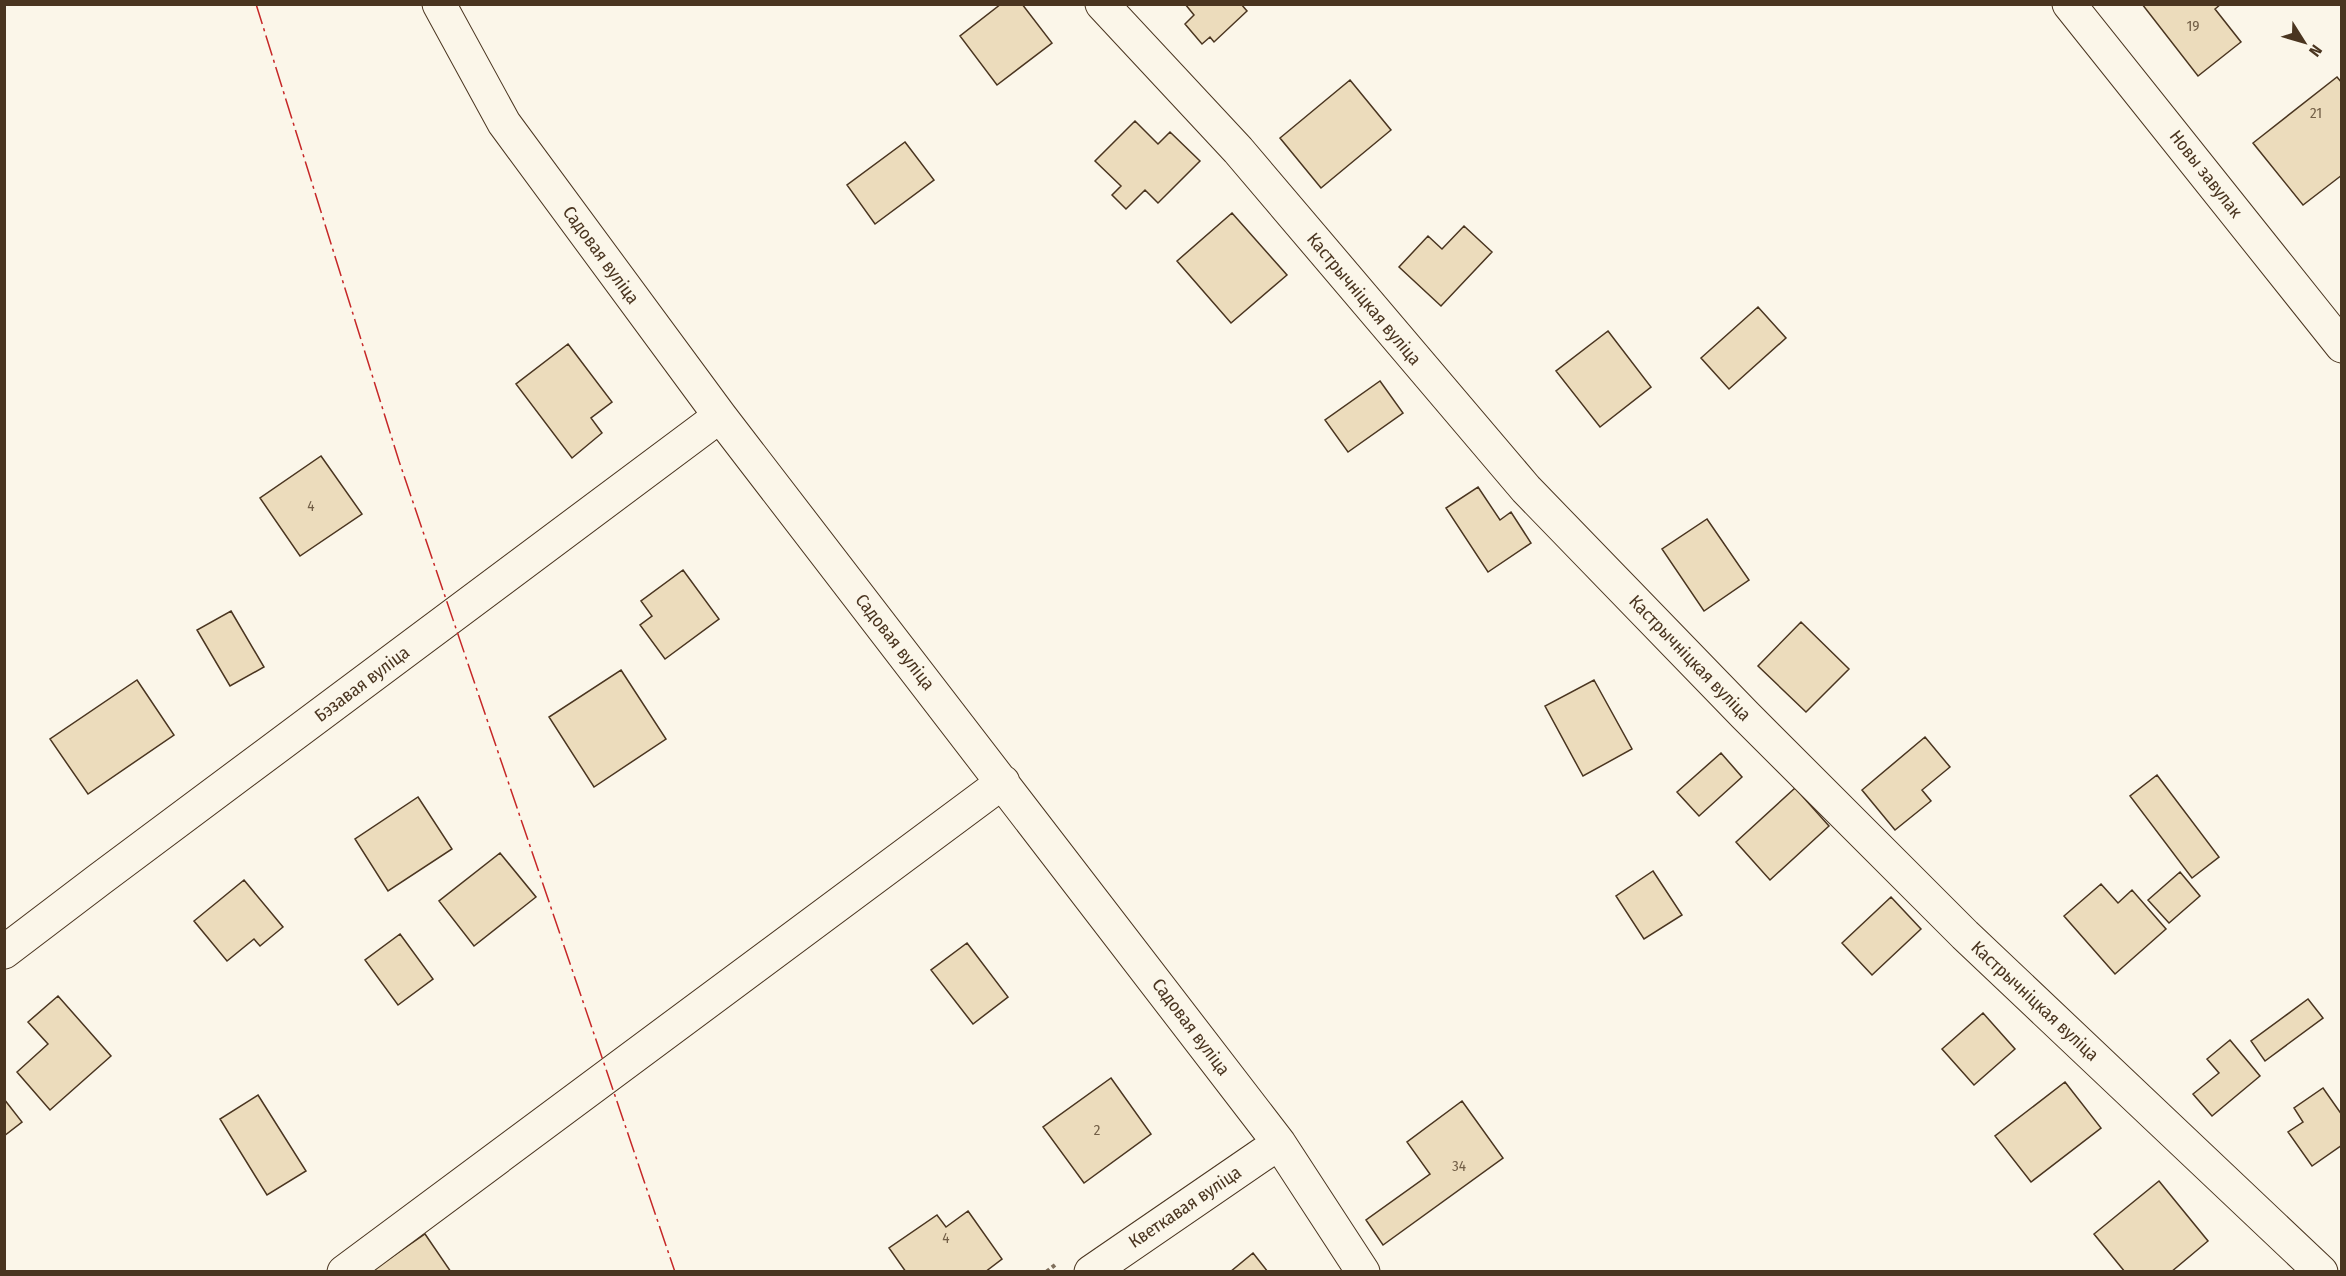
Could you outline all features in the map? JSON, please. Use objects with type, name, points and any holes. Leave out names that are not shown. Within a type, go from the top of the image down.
[{"type":"street","name":"Садовая вуліца","points":[[439,4],[504,123],[720,416],[1279,1143],[1363,1272]]},
{"type":"street","name":"Кастрычніцкая вуліца","points":[[1102,4],[1238,150],[1526,489],[1745,715],[1965,935],[2321,1272]]},
{"type":"street","name":"Новы завулак","points":[[2069,4],[2342,346]]},
{"type":"street","name":"Бэзавая вуліца","points":[[4,952],[720,416]]},
{"type":"street","points":[[344,1272],[1003,782]]},
{"type":"street","name":"Кветкавая вуліца","points":[[1090,1272],[1279,1143]]},
{"type":"building","points":[[1001,4],[1022,4],[1052,43],[997,85],[960,36]]},
{"type":"building","points":[[1185,4],[1241,4],[1247,11],[1214,42],[1210,37],[1202,44],[1185,24],[1194,15]]},
{"type":"building","points":[[2142,4],[2221,4],[2215,9],[2241,42],[2198,76]]},
{"type":"building","points":[[2337,77],[2342,83],[2342,175],[2303,205],[2253,143]]},
{"type":"building","points":[[1350,80],[1391,130],[1321,188],[1280,138]]},
{"type":"building","points":[[1135,121],[1158,144],[1170,132],[1200,161],[1158,203],[1145,190],[1126,209],[1112,195],[1121,186],[1095,161]]},
{"type":"building","points":[[905,142],[934,180],[875,224],[847,185]]},
{"type":"building","points":[[1232,213],[1287,275],[1231,323],[1177,261]]},
{"type":"building","points":[[1464,226],[1492,252],[1441,306],[1399,267],[1428,236],[1442,249]]},
{"type":"building","points":[[1758,307],[1786,338],[1729,389],[1701,358]]},
{"type":"building","points":[[1608,331],[1651,387],[1600,427],[1556,371]]},
{"type":"building","points":[[568,344],[612,402],[591,418],[602,433],[572,458],[516,384]]},
{"type":"building","points":[[1380,381],[1403,413],[1348,452],[1325,420]]},
{"type":"building","points":[[321,456],[362,514],[300,556],[260,498]]},
{"type":"building","points":[[1478,487],[1500,520],[1511,512],[1531,543],[1488,572],[1446,508]]},
{"type":"building","points":[[1707,519],[1749,580],[1704,611],[1662,549]]},
{"type":"building","points":[[683,570],[719,619],[665,659],[640,625],[652,616],[641,601]]},
{"type":"building","points":[[231,611],[264,667],[230,686],[197,630]]},
{"type":"building","points":[[1801,622],[1849,669],[1806,712],[1758,666]]},
{"type":"building","points":[[621,670],[666,739],[594,787],[549,717]]},
{"type":"building","points":[[137,680],[174,735],[88,794],[50,739]]},
{"type":"building","points":[[1594,680],[1632,749],[1583,776],[1545,706]]},
{"type":"building","points":[[1925,737],[1950,767],[1922,790],[1931,801],[1895,830],[1862,790]]},
{"type":"building","points":[[1721,753],[1742,777],[1699,816],[1677,792]]},
{"type":"building","points":[[2157,775],[2219,857],[2192,878],[2130,796]]},
{"type":"building","points":[[1795,788],[1829,826],[1770,880],[1736,842]]},
{"type":"building","points":[[418,797],[452,849],[388,891],[355,839]]},
{"type":"building","points":[[500,853],[536,897],[474,946],[439,901]]},
{"type":"building","points":[[1653,871],[1682,915],[1644,939],[1616,896]]},
{"type":"building","points":[[2180,872],[2200,896],[2169,923],[2148,900]]},
{"type":"building","points":[[244,880],[283,927],[260,946],[254,939],[227,961],[194,921]]},
{"type":"building","points":[[2101,884],[2118,903],[2132,890],[2166,929],[2115,974],[2064,916]]},
{"type":"building","points":[[1891,897],[1921,929],[1872,975],[1842,943]]},
{"type":"building","points":[[400,934],[433,979],[398,1005],[365,960]]},
{"type":"building","points":[[967,943],[1008,997],[973,1024],[931,970]]},
{"type":"building","points":[[58,996],[111,1056],[50,1110],[17,1072],[48,1044],[28,1022]]},
{"type":"building","points":[[2308,999],[2323,1018],[2265,1061],[2251,1041]]},
{"type":"building","points":[[1983,1013],[2015,1049],[1974,1085],[1942,1049]]},
{"type":"building","points":[[2230,1040],[2260,1076],[2212,1116],[2193,1094],[2219,1073],[2207,1059]]},
{"type":"building","points":[[1111,1078],[1151,1134],[1084,1183],[1043,1127]]},
{"type":"building","points":[[2065,1082],[2101,1128],[2031,1182],[1995,1136]]},
{"type":"building","points":[[2323,1088],[2342,1115],[2342,1145],[2312,1166],[2288,1132],[2303,1122],[2294,1108]]},
{"type":"building","points":[[258,1095],[306,1171],[267,1195],[220,1119]]},
{"type":"building","points":[[4,1099],[22,1122],[4,1136]]},
{"type":"building","points":[[1462,1101],[1503,1158],[1383,1245],[1366,1220],[1430,1174],[1407,1142]]},
{"type":"building","points":[[2159,1181],[2208,1241],[2171,1272],[2125,1272],[2094,1234]]},
{"type":"building","points":[[968,1211],[1002,1259],[985,1272],[906,1272],[889,1248],[937,1215],[946,1227]]},
{"type":"building","points":[[425,1234],[451,1272],[370,1272]]},
{"type":"building","points":[[1253,1253],[1268,1272],[1230,1272]]},
{"type":"power","points":[[256,4],[399,461],[675,1272]]}]
